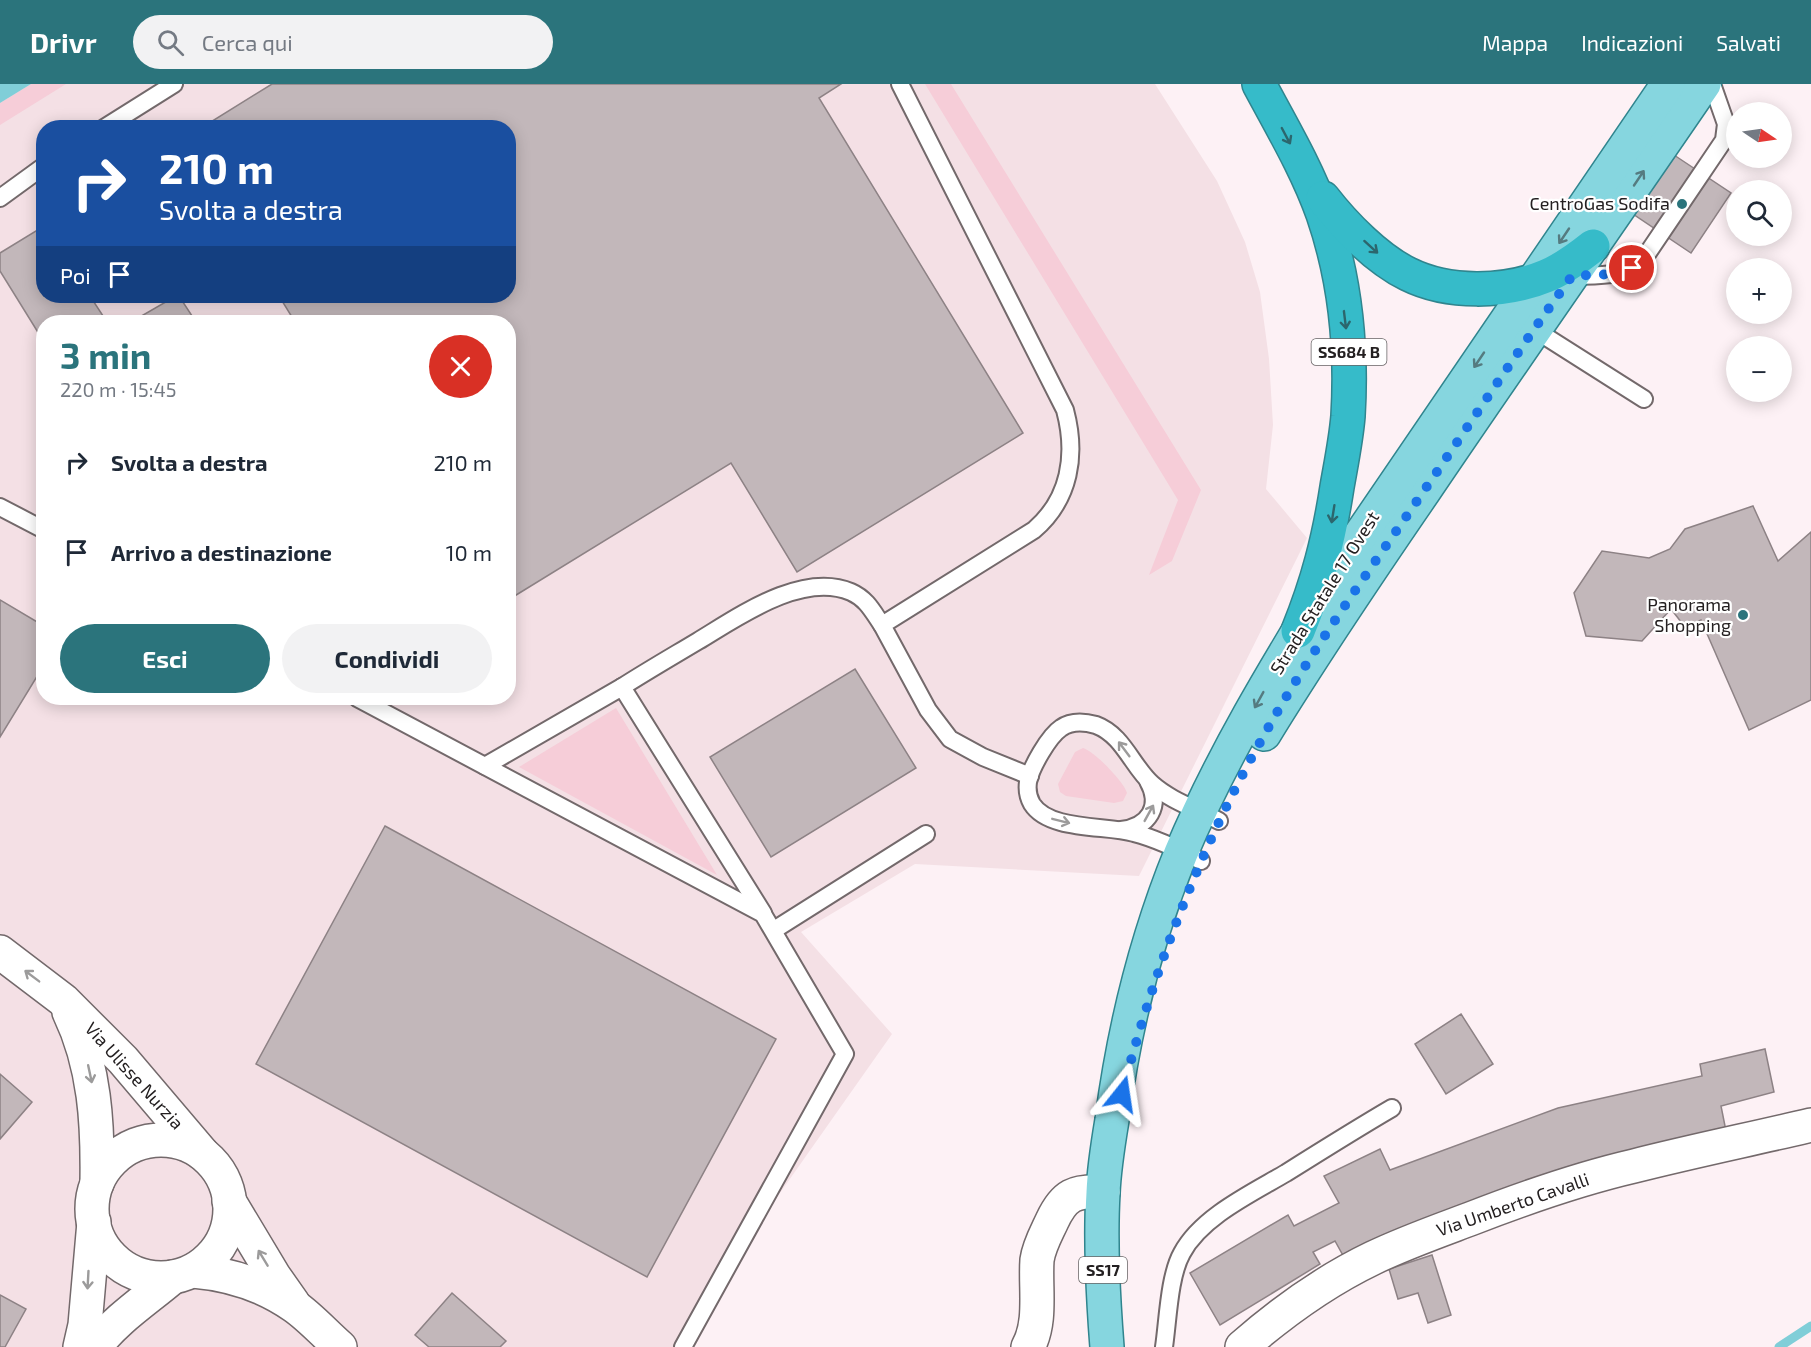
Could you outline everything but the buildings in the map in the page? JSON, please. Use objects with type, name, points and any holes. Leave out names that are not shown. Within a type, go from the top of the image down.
[{"type":"highway","name":"SS684 B","points":[[1259,84],[1305,172],[1323,215],[1334,251],[1349,346],[1348,417],[1331,526],[1321,571],[1298,631]]},
{"type":"highway","name":"SS684 B","points":[[1305,172],[1341,219],[1386,260],[1408,274],[1437,284],[1466,288],[1495,288],[1520,284],[1556,271],[1593,246]]},
{"type":"main road","name":"Strada Statale 17 Ovest","points":[[1210,816],[1262,738],[1523,321],[1534,280],[1668,84]]},
{"type":"main road","name":"Strada Statale 17 Ovest","points":[[1107,1347],[1103,1287],[1103,1192],[1106,1159],[1127,1075],[1178,919],[1192,856],[1210,816],[1230,752],[1298,631],[1353,546],[1523,321],[1572,276],[1704,84]]},
{"type":"street","name":"Via Ulisse Nurzia","points":[[0,952],[63,1000],[123,1060],[204,1155]]},
{"type":"street","name":"Via Ulisse Nurzia","points":[[63,1000],[79,1036],[93,1085],[98,1144],[97,1183]]},
{"type":"street","name":"Via Umberto Cavalli","points":[[1242,1347],[1274,1320],[1316,1290],[1359,1265],[1410,1242],[1557,1187],[1633,1166],[1811,1125]]},
{"type":"street","points":[[80,1347],[85,1325],[94,1222],[92,1202],[97,1183],[108,1165],[124,1151],[143,1142],[165,1140],[185,1144],[204,1155],[216,1167],[225,1183],[230,1201],[295,1307]]},
{"type":"street","points":[[1028,1347],[1036,1326],[1037,1258],[1051,1223],[1061,1204],[1072,1195],[1082,1191],[1103,1192]]},
{"type":"street","points":[[95,1347],[126,1315],[209,1258],[222,1242],[229,1222],[230,1201]]},
{"type":"street","points":[[94,1222],[100,1242],[113,1259],[131,1271],[152,1278],[183,1274],[224,1275],[262,1287],[295,1307],[340,1347]]},
{"type":"lane","points":[[117,120],[174,84]]},
{"type":"lane","points":[[882,626],[1034,530],[1046,520],[1063,493],[1068,477],[1071,443],[1070,427],[1065,410],[900,84]]},
{"type":"lane","points":[[1572,276],[1623,272],[1645,257],[1724,140],[1725,124],[1712,84]]},
{"type":"lane","points":[[0,198],[36,172]]},
{"type":"lane","points":[[1523,321],[1644,399]]},
{"type":"lane","points":[[0,507],[36,526]]},
{"type":"lane","points":[[485,766],[751,609],[793,592],[832,587],[850,591],[866,601],[934,721],[950,739],[983,757],[1030,776]]},
{"type":"lane","points":[[622,687],[774,930],[845,1054],[683,1347]]},
{"type":"lane","points":[[370,705],[763,914]]},
{"type":"lane","points":[[1192,856],[1144,836],[1120,830],[1060,822],[1049,818],[1039,812],[1032,803],[1028,792],[1030,776],[1053,735],[1062,727],[1073,723],[1084,723],[1106,730],[1115,737],[1147,779],[1163,793],[1210,816]]},
{"type":"lane","points":[[1120,830],[1139,825],[1152,811],[1154,799],[1147,779]]},
{"type":"lane","points":[[774,930],[926,834]]},
{"type":"lane","points":[[1164,1347],[1174,1273],[1181,1254],[1191,1239],[1209,1222],[1236,1203],[1392,1108]]},
{"type":"shaded area","points":[[0,84],[1155,84],[1217,181],[1245,242],[1260,292],[1269,359],[1273,425],[1266,489],[1307,538],[1139,876],[915,864],[801,932],[892,1034],[730,1264],[680,1347],[0,1347]]},
{"type":"shaded area","points":[[31,84],[66,84],[0,125],[0,103]]},
{"type":"shaded area","points":[[925,84],[951,84],[1201,490],[1172,561],[1149,575],[1178,500]]},
{"type":"shaded area","points":[[616,708],[717,875],[519,767]]},
{"type":"shaded area","points":[[1083,748],[1101,761],[1125,788],[1127,793],[1123,801],[1114,803],[1066,796],[1060,792],[1058,784],[1075,752]]},
{"type":"water","points":[[0,84],[31,84],[0,103]]},
{"type":"waterway","points":[[1779,1347],[1811,1326]]},
{"type":"place","name":"CentroGas Sodifa","points":[[1682,204]]},
{"type":"place","name":"Panorama Shopping","points":[[1743,615]]},
{"type":"route","points":[[1122,1094],[1147,1009],[1201,861],[1262,738],[1299,676],[1572,276],[1614,274],[1632,268]]}]
